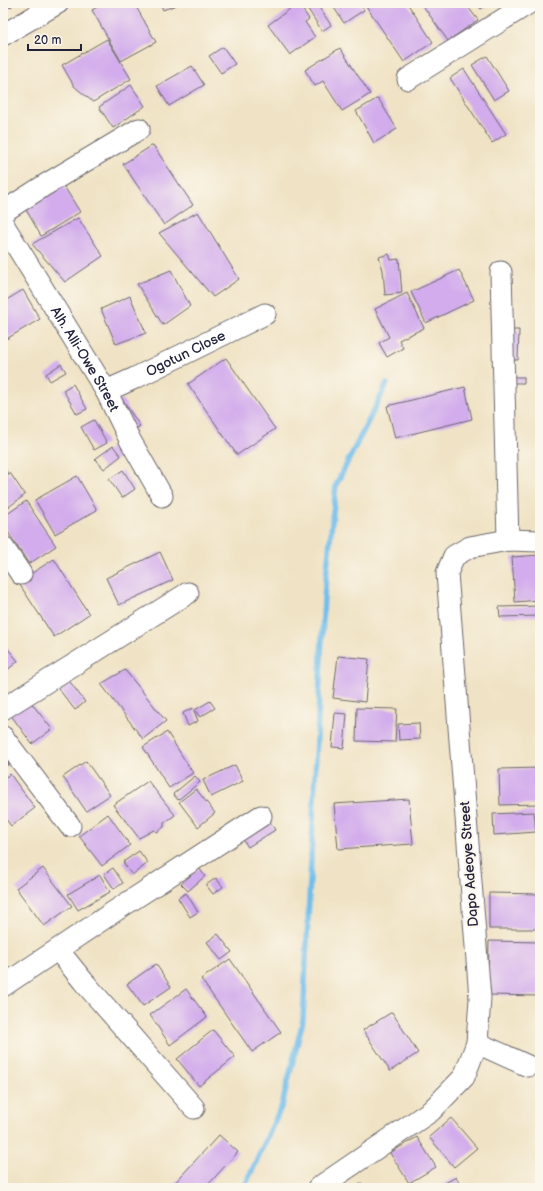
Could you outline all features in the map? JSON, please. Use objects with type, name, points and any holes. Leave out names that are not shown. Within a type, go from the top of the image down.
[{"type":"street","points":[[3,35],[58,3]]},
{"type":"street","points":[[408,79],[529,3]]},
{"type":"street","points":[[3,212],[44,185],[138,129]]},
{"type":"street","name":"Alh. Alli-Owe Street","points":[[3,224],[106,391],[130,440],[162,496]]},
{"type":"street","points":[[501,272],[508,540]]},
{"type":"street","name":"Ogotun Close","points":[[106,391],[142,375],[265,314]]},
{"type":"street","name":"Dapo Adeoye Street","points":[[318,1188],[430,1111],[464,1077],[477,1043],[480,998],[447,573],[454,556],[470,547],[508,540],[540,541]]},
{"type":"street","points":[[3,547],[20,574]]},
{"type":"street","points":[[3,709],[188,593]]},
{"type":"street","points":[[3,737],[70,826]]},
{"type":"street","points":[[3,986],[261,816]]},
{"type":"street","points":[[58,950],[83,981],[194,1108]]},
{"type":"street","points":[[477,1043],[528,1066]]},
{"type":"building","points":[[6,3],[15,3],[10,8]]},
{"type":"building","points":[[105,3],[134,3],[156,42],[121,61],[92,10]]},
{"type":"building","points":[[160,3],[179,3],[179,4],[163,10]]},
{"type":"building","points":[[298,3],[309,19],[305,22],[315,37],[290,55],[268,25]]},
{"type":"building","points":[[304,3],[316,3],[331,25],[322,31]]},
{"type":"building","points":[[331,3],[359,3],[364,10],[344,23]]},
{"type":"building","points":[[364,3],[407,3],[433,42],[404,62]]},
{"type":"building","points":[[421,3],[465,3],[478,20],[448,41]]},
{"type":"building","points":[[476,3],[490,3],[481,9]]},
{"type":"building","points":[[107,39],[131,79],[93,102],[74,86],[62,65]]},
{"type":"building","points":[[223,47],[235,64],[221,73],[209,56]]},
{"type":"building","points":[[340,48],[370,94],[342,111],[323,81],[315,86],[305,70]]},
{"type":"building","points":[[487,56],[509,91],[494,100],[472,65]]},
{"type":"building","points":[[192,66],[204,85],[169,106],[157,86]]},
{"type":"building","points":[[464,69],[506,134],[492,143],[450,78]]},
{"type":"building","points":[[131,85],[145,106],[113,128],[99,107]]},
{"type":"building","points":[[378,98],[397,129],[374,143],[356,111]]},
{"type":"building","points":[[153,145],[193,205],[164,225],[123,164]]},
{"type":"building","points":[[62,183],[80,212],[41,236],[24,206]]},
{"type":"building","points":[[198,212],[239,279],[213,297],[159,233]]},
{"type":"building","points":[[78,218],[103,256],[65,282],[32,244]]},
{"type":"building","points":[[389,254],[391,260],[399,259],[402,293],[385,295],[383,270],[379,257]]},
{"type":"building","points":[[171,270],[190,306],[163,325],[137,284]]},
{"type":"building","points":[[459,270],[474,300],[426,323],[411,292]]},
{"type":"building","points":[[23,290],[40,319],[3,341],[3,302]]},
{"type":"building","points":[[407,293],[424,328],[399,340],[403,348],[387,357],[379,343],[389,337],[375,309]]},
{"type":"building","points":[[130,296],[146,333],[116,344],[101,309]]},
{"type":"building","points":[[510,330],[519,330],[518,360],[509,360]]},
{"type":"building","points":[[226,358],[275,429],[237,455],[188,384]]},
{"type":"building","points":[[61,364],[66,372],[50,381],[46,374]]},
{"type":"building","points":[[512,377],[524,377],[524,383],[512,383]]},
{"type":"building","points":[[73,384],[87,409],[77,414],[63,390]]},
{"type":"building","points":[[465,387],[472,419],[395,438],[387,406]]},
{"type":"building","points":[[122,399],[140,426],[132,431],[114,404]]},
{"type":"building","points":[[94,420],[107,443],[94,450],[81,427]]},
{"type":"building","points":[[113,446],[121,456],[104,469],[95,459]]},
{"type":"building","points":[[3,465],[8,474],[3,476]]},
{"type":"building","points":[[123,470],[135,489],[122,498],[109,479]]},
{"type":"building","points":[[10,473],[25,495],[3,511],[3,478]]},
{"type":"building","points":[[77,476],[97,510],[55,534],[35,500]]},
{"type":"building","points":[[26,501],[56,546],[29,564],[3,525],[3,517]]},
{"type":"building","points":[[160,552],[173,580],[119,605],[106,578]]},
{"type":"building","points":[[540,555],[540,600],[515,602],[512,557]]},
{"type":"building","points":[[54,559],[89,614],[54,637],[18,582]]},
{"type":"building","points":[[540,606],[540,616],[500,617],[499,607]]},
{"type":"building","points":[[3,643],[18,661],[5,672],[3,670]]},
{"type":"building","points":[[338,656],[369,659],[365,702],[333,698]]},
{"type":"building","points":[[125,670],[166,721],[143,739],[101,684]]},
{"type":"building","points":[[65,675],[85,702],[75,710],[54,683]]},
{"type":"building","points":[[29,700],[52,729],[32,744],[10,714]]},
{"type":"building","points":[[210,701],[215,708],[200,717],[195,710]]},
{"type":"building","points":[[193,708],[198,721],[188,726],[183,713]]},
{"type":"building","points":[[357,708],[397,709],[395,742],[356,741]]},
{"type":"building","points":[[335,713],[347,714],[344,748],[332,747]]},
{"type":"building","points":[[419,723],[420,739],[399,740],[398,724]]},
{"type":"building","points":[[167,732],[193,773],[169,788],[143,747]]},
{"type":"building","points":[[3,754],[9,764],[3,768]]},
{"type":"building","points":[[86,761],[110,795],[86,811],[63,777]]},
{"type":"building","points":[[235,765],[243,781],[211,797],[203,780]]},
{"type":"building","points":[[540,768],[540,804],[500,805],[499,769]]},
{"type":"building","points":[[10,774],[35,808],[11,826],[3,815],[3,779]]},
{"type":"building","points":[[195,776],[200,782],[178,800],[173,794]]},
{"type":"building","points":[[148,781],[175,815],[164,823],[164,827],[157,832],[154,830],[139,838],[113,805]]},
{"type":"building","points":[[196,789],[215,813],[198,827],[179,802]]},
{"type":"building","points":[[409,799],[413,844],[338,849],[334,804]]},
{"type":"building","points":[[534,812],[536,832],[494,835],[493,814]]},
{"type":"building","points":[[108,814],[130,845],[102,866],[79,836]]},
{"type":"building","points":[[268,818],[275,830],[248,847],[240,835]]},
{"type":"building","points":[[139,851],[148,863],[132,875],[123,862]]},
{"type":"building","points":[[43,868],[72,906],[44,926],[16,888]]},
{"type":"building","points":[[113,868],[123,883],[114,889],[104,874]]},
{"type":"building","points":[[199,868],[205,876],[188,891],[181,884]]},
{"type":"building","points":[[100,875],[110,892],[78,910],[68,894]]},
{"type":"building","points":[[216,878],[223,887],[213,894],[206,885]]},
{"type":"building","points":[[186,893],[198,912],[190,917],[178,898]]},
{"type":"building","points":[[489,893],[540,894],[540,929],[489,929]]},
{"type":"building","points":[[218,934],[232,952],[221,960],[207,942]]},
{"type":"building","points":[[489,941],[540,942],[540,996],[488,995]]},
{"type":"building","points":[[230,959],[281,1032],[252,1052],[201,979]]},
{"type":"building","points":[[156,964],[171,987],[143,1006],[127,984]]},
{"type":"building","points":[[186,989],[207,1017],[170,1045],[150,1015]]},
{"type":"building","points":[[392,1012],[418,1053],[390,1071],[363,1030]]},
{"type":"building","points":[[213,1030],[235,1057],[199,1086],[177,1059]]},
{"type":"building","points":[[451,1118],[477,1148],[454,1167],[429,1137]]},
{"type":"building","points":[[219,1135],[238,1152],[205,1188],[170,1188]]},
{"type":"building","points":[[417,1137],[436,1167],[409,1183],[390,1153]]},
{"type":"building","points":[[456,1177],[462,1188],[436,1188]]},
{"type":"building","points":[[362,1183],[364,1188],[353,1188]]},
{"type":"waterway","points":[[244,1188],[282,1105],[303,1020],[324,597],[336,485],[387,384]]}]
